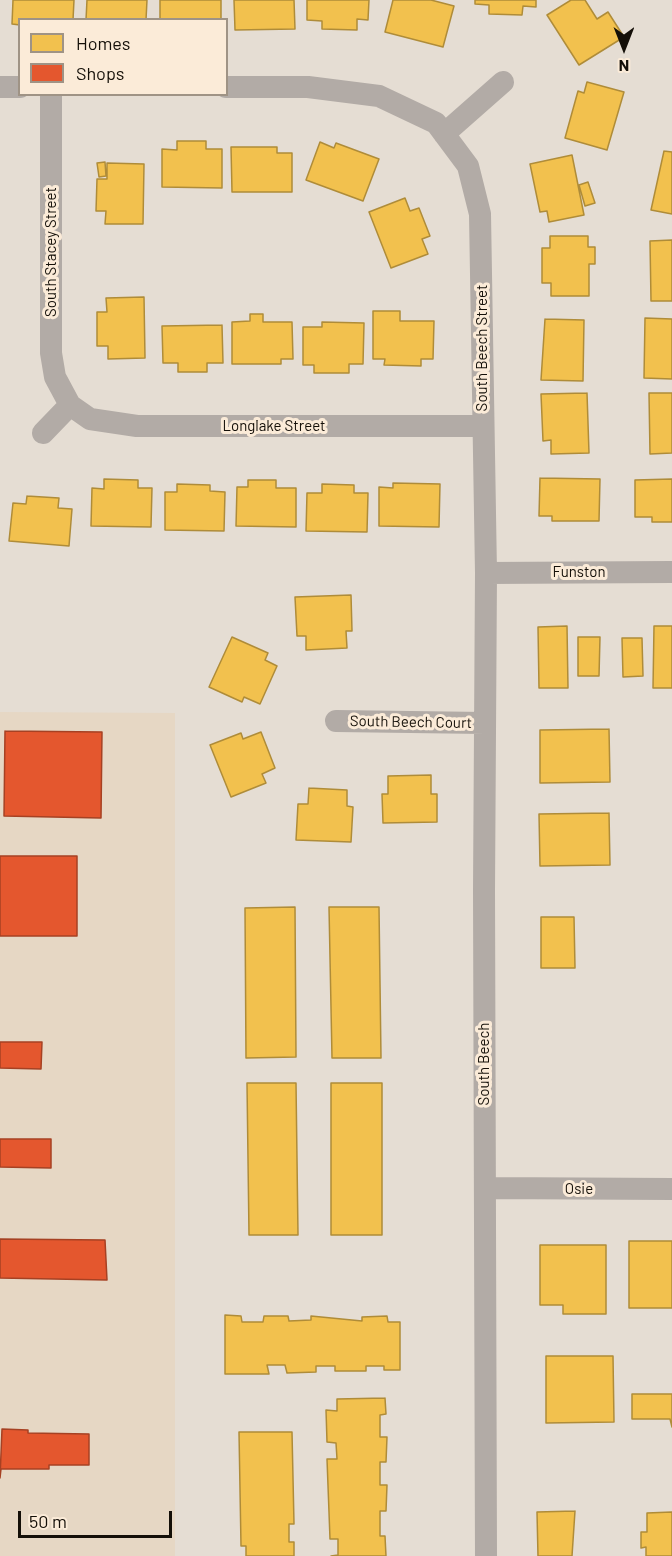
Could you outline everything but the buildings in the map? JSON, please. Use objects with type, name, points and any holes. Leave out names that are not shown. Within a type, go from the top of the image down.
[{"type":"street","points":[[444,134],[503,82]]},
{"type":"street","points":[[0,87],[18,87]]},
{"type":"street","name":"South Beech Street","points":[[228,87],[308,87],[379,96],[436,123],[468,166],[480,214],[486,573]]},
{"type":"street","name":"South Stacey Street","points":[[51,96],[51,353],[55,377],[70,405]]},
{"type":"street","points":[[43,433],[70,405]]},
{"type":"street","name":"Longlake Street","points":[[70,405],[90,419],[137,426],[482,426]]},
{"type":"street","name":"Funston","points":[[486,573],[672,572]]},
{"type":"street","name":"South Beech","points":[[486,573],[486,1556]]},
{"type":"street","name":"South Beech Court","points":[[336,721],[485,723]]},
{"type":"street","name":"Osie","points":[[486,1188],[672,1189]]},
{"type":"shaded area","points":[[0,712],[175,713],[175,1556],[0,1556]]}]
